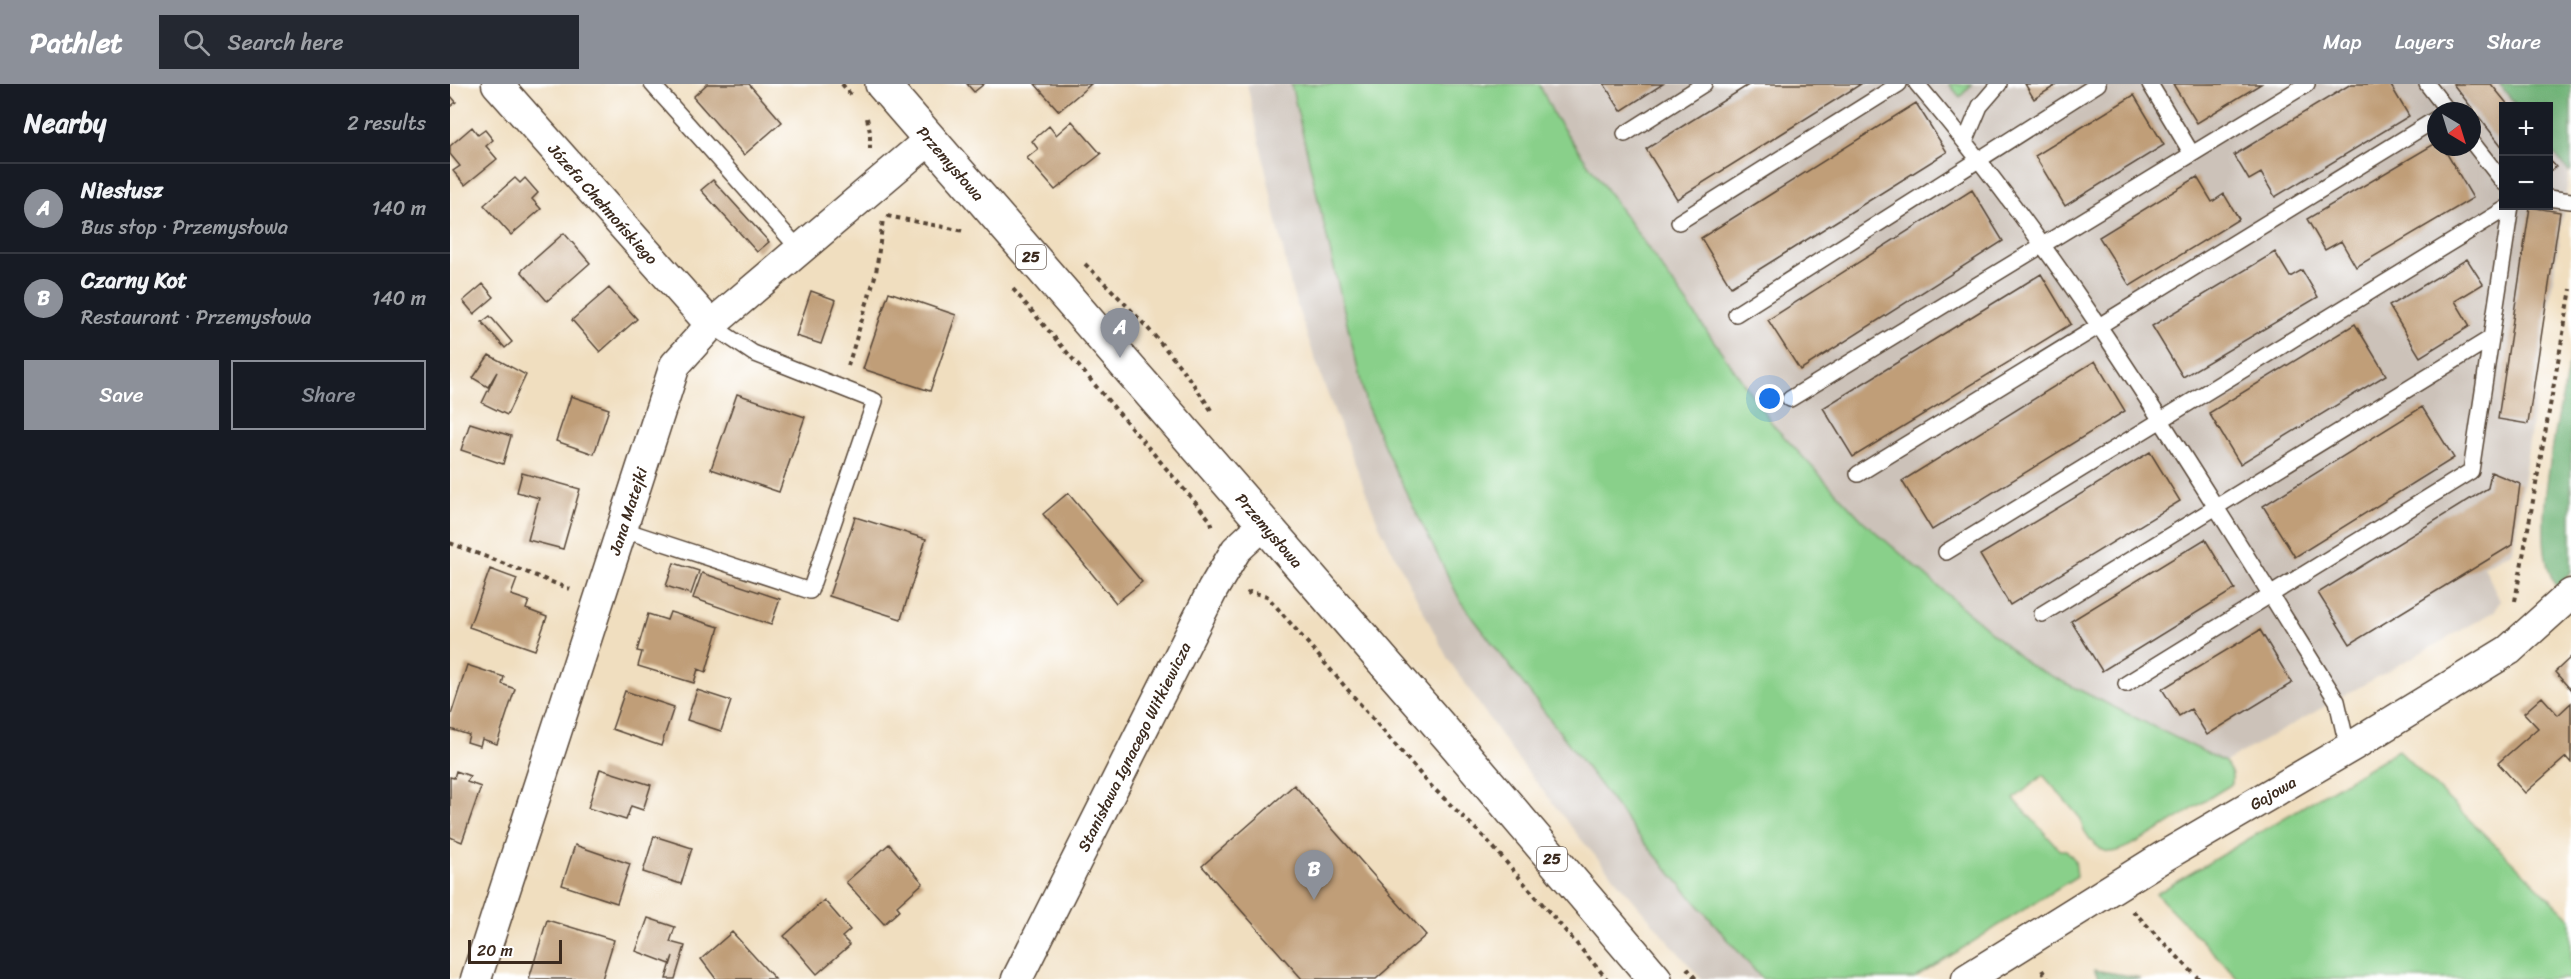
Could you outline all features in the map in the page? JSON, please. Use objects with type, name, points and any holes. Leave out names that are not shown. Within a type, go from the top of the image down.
[{"type":"main road","name":"Przemysłowa","points":[[868,92],[929,140],[1458,747],[1655,979]]},
{"type":"street","name":"Józefa Chełmońskiego","points":[[497,84],[711,325]]},
{"type":"street","name":"Jana Matejki","points":[[476,979],[675,365],[711,325],[929,140]]},
{"type":"street","name":"Stanisława Ignacego Witkiewicza","points":[[1017,979],[1213,589],[1236,550],[1263,525]]},
{"type":"street","name":"Gajowa","points":[[1967,979],[2112,888],[2509,650],[2571,594]]},
{"type":"lane","points":[[652,84],[800,250]]},
{"type":"lane","points":[[1624,134],[1704,84]]},
{"type":"lane","points":[[1679,222],[1899,84]]},
{"type":"lane","points":[[1917,84],[1979,159],[2044,245],[2099,326],[2337,701],[2344,732],[2354,745]]},
{"type":"lane","points":[[1965,142],[1980,106],[1999,84]]},
{"type":"lane","points":[[1736,314],[2098,84]]},
{"type":"lane","points":[[2150,84],[2192,154]]},
{"type":"lane","points":[[1790,399],[2307,84]]},
{"type":"lane","points":[[2427,84],[2441,102]]},
{"type":"lane","points":[[1858,474],[2427,125]]},
{"type":"lane","points":[[2481,154],[2499,177]]},
{"type":"lane","points":[[2553,199],[2571,201]]},
{"type":"lane","points":[[1946,552],[2503,210]]},
{"type":"lane","points":[[2126,684],[2471,471],[2509,210]]},
{"type":"lane","points":[[621,529],[810,591],[875,401],[753,353],[711,325]]},
{"type":"lane","points":[[2043,614],[2491,338]]},
{"type":"path","points":[[842,84],[868,92]]},
{"type":"path","points":[[866,114],[870,132],[869,152],[866,158]]},
{"type":"path","points":[[841,388],[876,273],[883,215],[962,228],[970,237]]},
{"type":"path","points":[[1008,283],[1182,487]]},
{"type":"path","points":[[2509,650],[2509,635],[2571,289]]},
{"type":"path","points":[[450,543],[579,592]]},
{"type":"path","points":[[1240,598],[1250,592],[1267,596],[1430,784],[1487,840],[1607,979]]},
{"type":"path","points":[[2112,888],[2199,979]]},
{"type":"shaded area","points":[[1247,84],[1291,84],[1337,278],[1461,602],[1637,834],[1762,979],[1701,979],[1580,838],[1510,749],[1448,659],[1379,525],[1323,382],[1292,291]]},
{"type":"shaded area","points":[[1539,84],[1949,84],[1960,97],[1972,84],[2499,84],[2514,102],[2499,102],[2499,210],[2553,210],[2553,152],[2569,172],[2513,551],[2484,566],[2500,601],[2494,612],[2225,762],[2029,665],[1863,521],[1774,426],[1555,117]]},
{"type":"green space","points":[[1291,84],[1539,84],[1555,117],[1774,426],[1863,521],[2029,665],[2225,762],[2232,774],[2232,784],[2151,835],[2134,844],[2109,852],[2101,849],[2090,839],[2081,819],[2043,775],[2014,799],[2060,850],[2066,850],[2075,860],[2077,876],[1914,979],[1762,979],[1637,834],[1461,602],[1392,464],[1366,404]]},
{"type":"green space","points":[[1949,84],[1972,84],[1960,97]]},
{"type":"green space","points":[[2499,84],[2571,84],[2571,171],[2569,172],[2553,152],[2553,102],[2514,102]]},
{"type":"green space","points":[[2571,353],[2571,573],[2557,586],[2548,567],[2544,540],[2545,508],[2548,474]]},
{"type":"green space","points":[[2398,750],[2571,919],[2571,979],[2239,979],[2156,894]]},
{"type":"green space","points":[[2094,970],[2136,977],[2140,979],[2099,979]]},
{"type":"building","points":[[707,84],[749,84],[782,122],[744,155],[693,97]]},
{"type":"building","points":[[967,84],[984,84],[974,92]]},
{"type":"building","points":[[1035,84],[1091,84],[1059,111]]},
{"type":"building","points":[[1604,84],[1663,84],[1621,111]]},
{"type":"building","points":[[1750,84],[1861,84],[1677,199],[1646,149]]},
{"type":"building","points":[[2025,84],[2058,84],[2034,99]]},
{"type":"building","points":[[2173,84],[2261,84],[2197,123]]},
{"type":"building","points":[[2351,84],[2390,84],[2409,116],[2275,197],[2261,173],[2249,180],[2234,155]]},
{"type":"building","points":[[2453,84],[2491,84],[2506,102],[2499,102],[2499,143],[2481,120],[2481,102],[2467,102]]},
{"type":"building","points":[[450,95],[456,102],[450,107]]},
{"type":"building","points":[[2134,95],[2164,145],[2065,206],[2035,156]]},
{"type":"building","points":[[1916,103],[1947,152],[1731,287],[1701,238]]},
{"type":"building","points":[[1072,121],[1101,154],[1055,190],[1027,158],[1038,149],[1032,141],[1049,126],[1056,135]]},
{"type":"building","points":[[472,127],[478,135],[485,130],[493,140],[486,146],[497,159],[465,185],[453,171],[460,166],[450,154],[450,146]]},
{"type":"building","points":[[2427,148],[2427,156],[2448,156],[2473,198],[2356,267],[2341,241],[2325,250],[2307,219]]},
{"type":"building","points":[[2197,177],[2212,202],[2224,194],[2239,219],[2130,286],[2099,237]]},
{"type":"building","points":[[515,178],[520,183],[525,178],[538,193],[532,199],[541,209],[511,235],[484,205]]},
{"type":"building","points":[[713,180],[769,242],[757,252],[701,190]]},
{"type":"building","points":[[1972,190],[2003,241],[1800,370],[1768,320]]},
{"type":"building","points":[[2530,210],[2560,212],[2528,424],[2498,419]]},
{"type":"building","points":[[564,233],[590,263],[547,301],[521,271]]},
{"type":"building","points":[[2275,252],[2290,277],[2302,270],[2318,297],[2183,377],[2152,326]]},
{"type":"building","points":[[2467,259],[2483,284],[2455,301],[2470,326],[2420,357],[2389,306]]},
{"type":"building","points":[[2041,274],[2071,324],[1853,457],[1823,408]]},
{"type":"building","points":[[483,284],[494,297],[474,314],[463,301]]},
{"type":"building","points":[[609,288],[637,319],[600,352],[572,320]]},
{"type":"building","points":[[811,291],[836,300],[821,344],[796,336]]},
{"type":"building","points":[[889,292],[956,315],[930,391],[863,369]]},
{"type":"building","points":[[490,316],[512,342],[505,348],[482,322]]},
{"type":"building","points":[[2355,324],[2386,375],[2240,464],[2209,413]]},
{"type":"building","points":[[489,355],[526,375],[507,415],[482,403],[497,372],[488,387],[473,378]]},
{"type":"building","points":[[2095,361],[2125,411],[1932,530],[1902,481]]},
{"type":"building","points":[[737,394],[805,417],[779,492],[711,469]]},
{"type":"building","points":[[571,396],[609,409],[594,454],[556,441]]},
{"type":"building","points":[[2422,407],[2454,458],[2295,557],[2263,506]]},
{"type":"building","points":[[470,423],[511,436],[503,464],[461,450]]},
{"type":"building","points":[[2150,452],[2180,501],[2010,605],[1980,555]]},
{"type":"building","points":[[2491,472],[2520,484],[2512,545],[2350,644],[2318,593],[2488,488]]},
{"type":"building","points":[[522,473],[580,489],[563,549],[528,540],[539,498],[517,492]]},
{"type":"building","points":[[1068,493],[1142,582],[1116,603],[1043,514]]},
{"type":"building","points":[[855,517],[926,539],[901,619],[829,596]]},
{"type":"building","points":[[2205,539],[2235,589],[2102,671],[2071,621]]},
{"type":"building","points":[[674,563],[699,571],[691,594],[666,586]]},
{"type":"building","points":[[490,569],[517,579],[511,595],[529,601],[526,609],[547,617],[535,650],[469,627]]},
{"type":"building","points":[[702,573],[780,599],[771,625],[693,598]]},
{"type":"building","points":[[670,612],[719,627],[706,672],[698,669],[694,683],[638,666],[642,652],[637,651],[648,614],[667,620]]},
{"type":"building","points":[[2260,630],[2292,683],[2207,735],[2191,709],[2179,716],[2162,689]]},
{"type":"building","points":[[2571,657],[2571,690],[2555,672]]},
{"type":"building","points":[[467,665],[504,677],[502,684],[515,689],[497,744],[482,739],[480,746],[467,742],[469,735],[450,729],[450,718]]},
{"type":"building","points":[[697,690],[731,701],[721,731],[687,720]]},
{"type":"building","points":[[625,691],[674,707],[661,746],[612,729]]},
{"type":"building","points":[[2542,697],[2558,715],[2571,703],[2571,763],[2566,757],[2525,793],[2498,763],[2538,728],[2524,713]]},
{"type":"building","points":[[600,769],[651,785],[643,810],[631,806],[626,820],[588,808]]},
{"type":"building","points":[[456,771],[470,776],[467,782],[481,787],[462,842],[450,837],[450,777],[454,778]]},
{"type":"building","points":[[1294,785],[1426,935],[1376,979],[1302,979],[1202,866]]},
{"type":"building","points":[[654,836],[692,848],[681,884],[643,872]]},
{"type":"building","points":[[889,844],[923,883],[897,906],[900,910],[884,924],[846,882]]},
{"type":"building","points":[[575,845],[630,864],[617,903],[562,885]]},
{"type":"building","points":[[824,900],[850,930],[842,937],[850,945],[817,974],[784,936]]},
{"type":"building","points":[[648,918],[675,927],[670,942],[685,946],[675,979],[666,979],[673,956],[670,964],[636,951]]},
{"type":"building","points":[[547,920],[614,940],[602,979],[529,979]]},
{"type":"building","points":[[732,932],[775,979],[716,979],[701,959]]},
{"type":"place","name":"Niesłusz","points":[[1120,358]]},
{"type":"place","name":"Czarny Kot","points":[[1314,900]]}]
